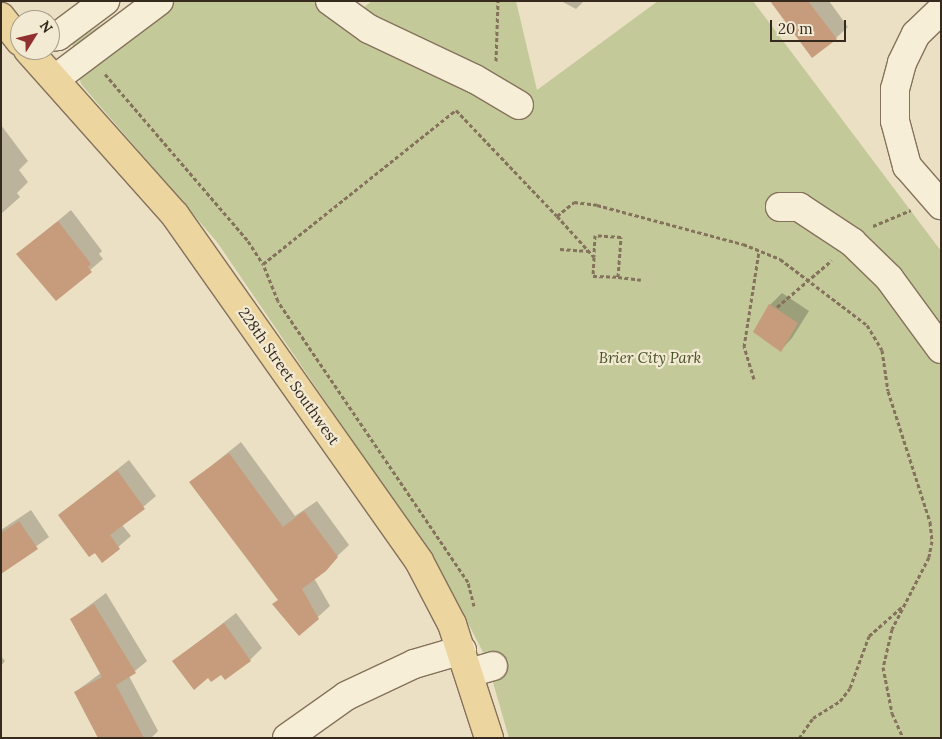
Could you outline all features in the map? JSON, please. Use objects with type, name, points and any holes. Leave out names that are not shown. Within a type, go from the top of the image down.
[{"type":"main road","name":"228th Street Southwest","points":[[1,17],[10,31]]},
{"type":"main road","name":"228th Street Southwest","points":[[35,60],[175,215],[419,561],[475,663],[489,738]]},
{"type":"street","points":[[60,35],[105,1]]},
{"type":"street","points":[[54,79],[159,1]]},
{"type":"street","points":[[330,1],[369,29],[495,91],[519,106]]},
{"type":"street","points":[[941,10],[916,34],[902,63],[895,89],[894,120],[907,166],[941,205]]},
{"type":"street","points":[[780,207],[799,207],[852,242],[889,278],[941,349]]},
{"type":"street","points":[[287,738],[346,696],[414,664],[475,663]]},
{"type":"path","points":[[495,91],[498,1]]},
{"type":"path","points":[[88,54],[248,241],[263,264],[278,301],[468,582],[475,609]]},
{"type":"path","points":[[263,264],[456,110],[594,257]]},
{"type":"path","points":[[557,216],[574,202],[597,205],[759,251],[780,259],[867,325],[882,350],[888,391],[930,522],[932,540],[929,557],[892,629],[883,667],[892,713],[903,738]]},
{"type":"path","points":[[618,277],[620,237],[595,235],[593,276],[641,280]]},
{"type":"path","points":[[560,249],[588,251]]},
{"type":"path","points":[[754,379],[744,347],[759,251]]},
{"type":"path","points":[[798,738],[813,718],[840,701],[850,688],[869,636],[904,606]]},
{"type":"green space","name":"Brier City Park","points":[[138,1],[352,1],[359,11],[372,1],[516,1],[537,90],[658,1],[753,1],[941,251],[941,738],[509,738],[486,658],[441,571],[217,242],[81,84],[72,43]]},
{"type":"building","points":[[770,1],[808,1],[837,39],[812,58]]},
{"type":"building","points":[[58,221],[91,264],[88,267],[92,272],[56,301],[16,254]]},
{"type":"building","points":[[769,304],[798,323],[781,352],[753,332]]},
{"type":"building","points":[[229,453],[283,527],[304,511],[338,557],[326,571],[302,589],[319,619],[299,636],[272,604],[278,600],[189,482]]},
{"type":"building","points":[[117,470],[145,509],[110,535],[120,549],[102,563],[95,553],[89,557],[58,515]]},
{"type":"building","points":[[19,521],[38,549],[1,574],[1,533]]},
{"type":"building","points":[[94,604],[136,673],[116,685],[144,738],[98,738],[74,692],[102,677],[70,619]]},
{"type":"building","points":[[224,623],[251,661],[225,680],[221,675],[211,682],[208,678],[194,690],[172,661]]}]
